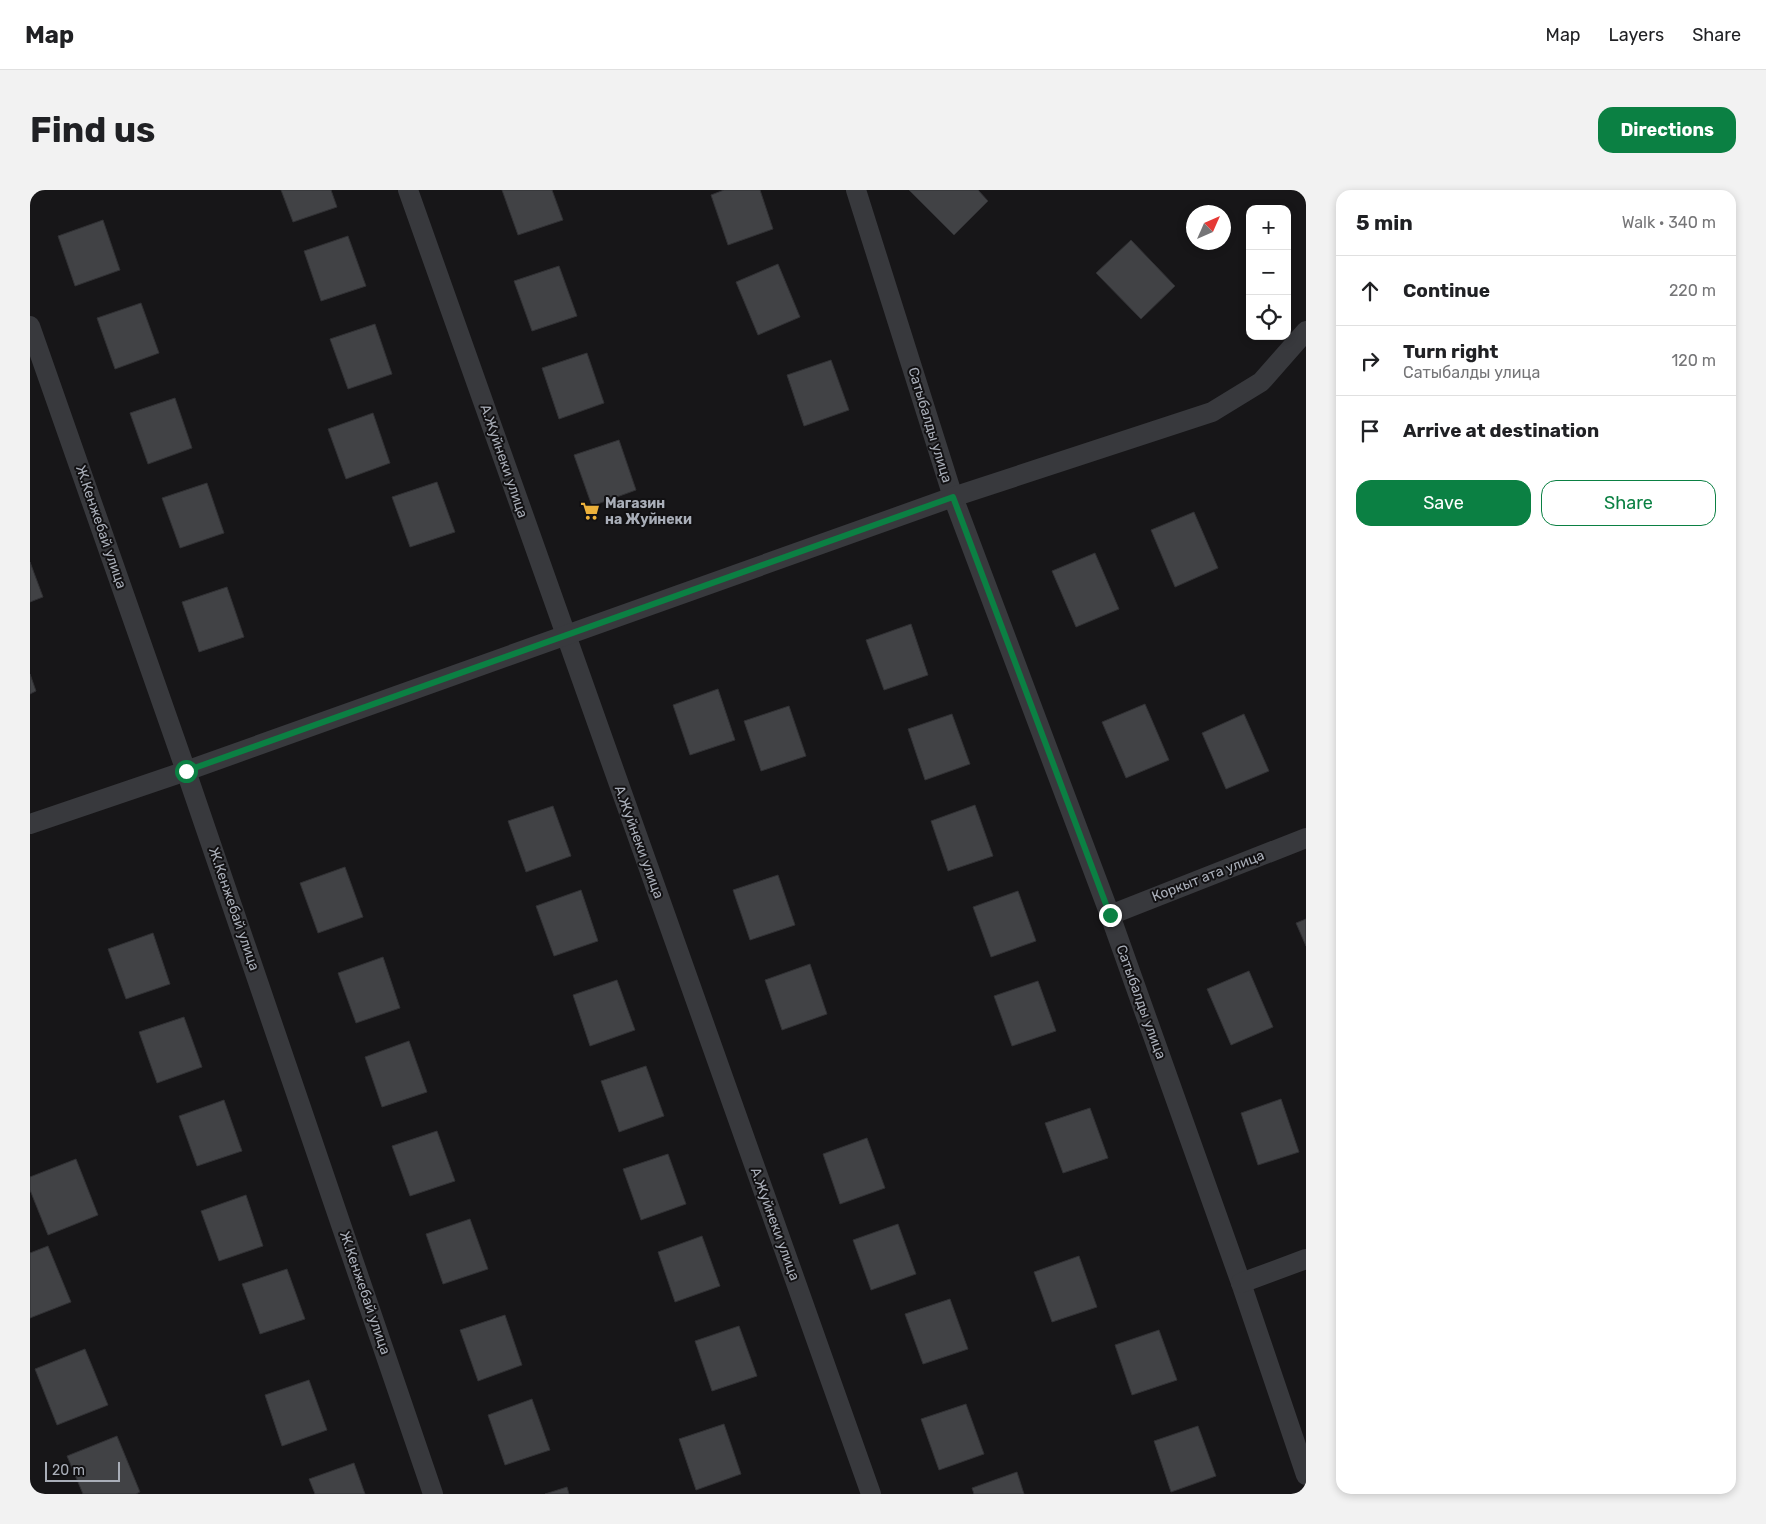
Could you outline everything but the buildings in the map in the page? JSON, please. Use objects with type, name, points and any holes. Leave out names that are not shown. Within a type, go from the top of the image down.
[{"type":"street","name":"А.Жуйнеки улица","points":[[408,190],[871,1494]]},
{"type":"street","name":"Сатыбалды улица","points":[[856,190],[953,497],[1110,915],[1241,1283],[1306,1475]]},
{"type":"street","name":"Ж.Кенжебай улица","points":[[30,326],[186,771],[433,1494]]},
{"type":"street","points":[[30,824],[186,771],[953,497],[1212,412],[1261,382],[1306,331]]},
{"type":"street","name":"Коркыт ата улица","points":[[1110,915],[1306,838]]},
{"type":"street","points":[[1241,1283],[1306,1260]]},
{"type":"place","name":"Магазин на Жуйнеки","points":[[590,511]]},
{"type":"route","points":[[186,771],[953,497],[1110,915]]}]
